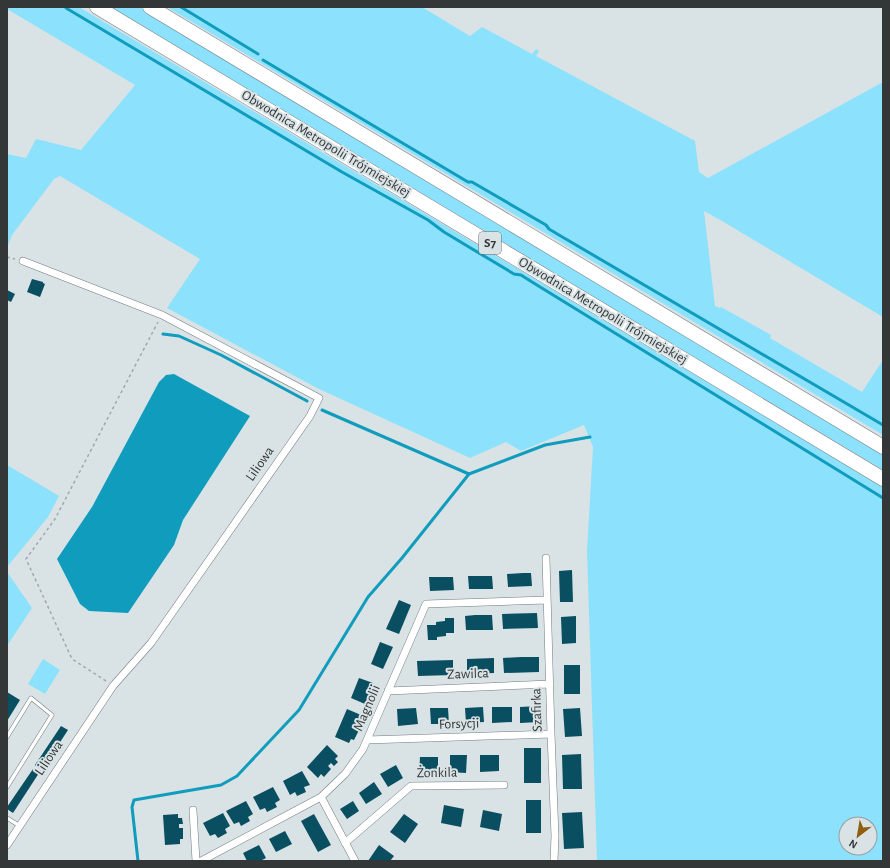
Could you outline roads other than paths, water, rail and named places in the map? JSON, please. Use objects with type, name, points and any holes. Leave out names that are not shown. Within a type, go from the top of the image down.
[{"type":"highway","name":"Obwodnica Metropolii Trójmiejskiej","points":[[97,7],[883,479]]},
{"type":"highway","name":"Obwodnica Metropolii Trójmiejskiej","points":[[150,7],[883,447]]},
{"type":"street","name":"Liliowa","points":[[7,845],[113,686],[151,643],[310,416],[319,398],[162,315],[23,261]]},
{"type":"street","name":"Szafirka","points":[[546,558],[555,836],[554,861]]},
{"type":"street","name":"Magnolii","points":[[201,861],[321,797],[345,774],[364,749],[426,604],[547,600]]},
{"type":"street","name":"Zawilca","points":[[388,690],[550,684]]},
{"type":"street","name":"Forsycji","points":[[367,740],[551,734]]},
{"type":"street","name":"Żonkila","points":[[345,843],[410,786],[504,785]]},
{"type":"street","points":[[321,797],[355,861]]},
{"type":"street","points":[[192,810],[196,861]]},
{"type":"lane","points":[[7,737],[31,698],[52,715],[7,787]]},
{"type":"lane","points":[[7,818],[20,826]]},
{"type":"waterway","points":[[181,7],[258,54]]},
{"type":"waterway","points":[[66,8],[342,172],[428,220],[444,232],[514,274],[521,275],[883,498]]},
{"type":"waterway","points":[[263,60],[468,182],[472,182],[546,225],[549,229],[559,235],[883,425]]},
{"type":"waterway","points":[[163,334],[179,336],[221,355],[307,401]]},
{"type":"waterway","points":[[322,410],[469,474],[545,445],[590,437]]},
{"type":"waterway","points":[[138,861],[132,807],[134,800],[221,785],[237,776],[299,710],[368,597],[402,558],[469,474]]}]
